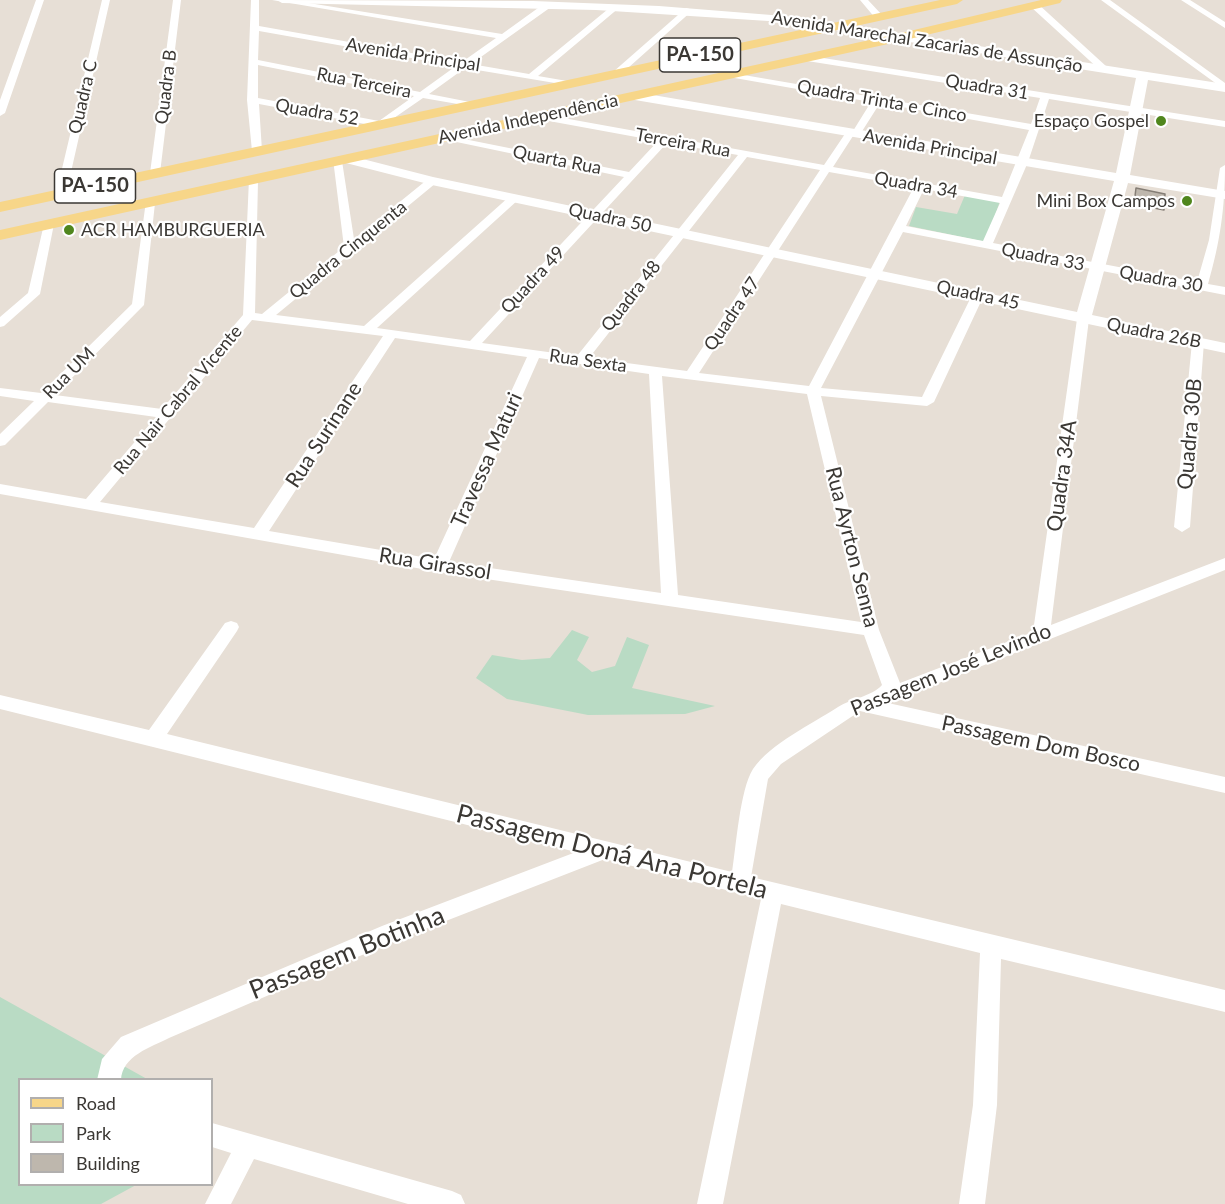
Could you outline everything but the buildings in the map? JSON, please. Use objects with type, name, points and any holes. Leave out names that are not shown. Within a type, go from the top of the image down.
[{"type":"main road","name":"Avenida Independência","points":[[0,235],[223,188],[897,38],[1056,0]]},
{"type":"main road","name":"Avenida Independência","points":[[0,207],[950,1]]},
{"type":"main road","points":[[223,188],[203,184],[197,180],[196,176],[204,167],[224,158]]},
{"type":"main road","points":[[150,203],[164,195],[169,187],[168,183],[155,173]]},
{"type":"street","points":[[0,113],[40,0]]},
{"type":"street","name":"Quadra C","points":[[61,194],[106,0]]},
{"type":"street","name":"Quadra B","points":[[155,173],[177,0]]},
{"type":"street","points":[[255,0],[255,62],[252,100],[257,151]]},
{"type":"street","points":[[276,0],[504,37]]},
{"type":"street","name":"Avenida Marechal Zacarias de Assunção","points":[[282,0],[548,5],[589,3],[616,7],[689,10],[784,19],[1225,87]]},
{"type":"street","points":[[864,0],[879,17]]},
{"type":"street","points":[[1105,0],[1225,87]]},
{"type":"street","points":[[1185,0],[1225,26]]},
{"type":"street","points":[[381,124],[548,5]]},
{"type":"street","points":[[1034,5],[1104,69]]},
{"type":"street","points":[[532,76],[616,7]]},
{"type":"street","points":[[616,74],[689,10]]},
{"type":"street","name":"Avenida Principal","points":[[255,28],[570,84]]},
{"type":"street","name":"Quadra 31","points":[[804,58],[1225,124]]},
{"type":"street","name":"Rua Terceira","points":[[255,62],[472,105]]},
{"type":"street","name":"Quadra Trinta e Cinco","points":[[729,74],[1035,128]]},
{"type":"street","points":[[1136,109],[1143,75]]},
{"type":"street","name":"Avenida Principal","points":[[635,96],[1224,195]]},
{"type":"street","points":[[986,246],[1023,162],[1045,96]]},
{"type":"street","name":"Quadra 52","points":[[252,100],[381,124]]},
{"type":"street","name":"Quadra 47","points":[[692,375],[774,253],[825,169],[877,100]]},
{"type":"street","name":"Quadra 33","points":[[900,228],[1097,267],[1122,178],[1136,109]]},
{"type":"street","name":"Terceira Rua","points":[[541,117],[825,169]]},
{"type":"street","name":"Quarta Rua","points":[[447,137],[631,175]]},
{"type":"street","name":"Quadra 49","points":[[472,346],[664,140]]},
{"type":"street","name":"Quadra 48","points":[[581,360],[744,154]]},
{"type":"street","points":[[342,160],[350,249]]},
{"type":"street","name":"Quadra 50","points":[[342,160],[432,181],[874,273]]},
{"type":"street","points":[[1202,286],[1220,241],[1225,168]]},
{"type":"street","name":"Quadra 34","points":[[825,169],[1007,201]]},
{"type":"street","name":"Rua Nair Cabral Vicente","points":[[89,505],[249,316],[253,181]]},
{"type":"street","name":"Quadra Cinquenta","points":[[265,318],[432,181]]},
{"type":"street","points":[[813,391],[920,186]]},
{"type":"street","points":[[367,330],[514,198]]},
{"type":"street","name":"Rua UM","points":[[0,442],[138,305],[150,203]]},
{"type":"street","points":[[0,323],[34,294],[49,224]]},
{"type":"street","points":[[1083,319],[1097,267]]},
{"type":"street","name":"Quadra 30","points":[[1097,267],[1225,291]]},
{"type":"street","name":"Quadra 45","points":[[874,273],[1083,319]]},
{"type":"street","name":"Rua Sexta","points":[[249,316],[367,330],[655,371],[813,391],[927,402],[978,295]]},
{"type":"street","name":"Quadra 26B","points":[[1083,319],[1225,348]]},
{"type":"street","name":"Quadra 34A","points":[[1041,634],[1083,319]]},
{"type":"street","name":"Rua Surinane","points":[[258,535],[390,335]]},
{"type":"street","name":"Quadra 30B","points":[[1182,527],[1198,342]]},
{"type":"street","name":"Travessa Maturi","points":[[439,566],[535,354]]},
{"type":"street","points":[[655,371],[670,600]]},
{"type":"street","name":"Rua Ayrton Senna","points":[[813,391],[871,630],[892,687],[881,698]]},
{"type":"street","points":[[0,392],[166,414]]},
{"type":"street","name":"Rua Girassol","points":[[0,489],[439,566],[871,630]]},
{"type":"street","name":"Passagem José Levindo","points":[[740,883],[755,791],[760,775],[774,758],[857,704],[881,698],[1225,564]]},
{"type":"street","points":[[153,739],[231,627]]},
{"type":"street","name":"Passagem Doná Ana Portela","points":[[0,702],[991,946],[1225,1001]]},
{"type":"street","name":"Passagem Dom Bosco","points":[[857,704],[1225,785]]},
{"type":"street","name":"Passagem Botinha","points":[[109,1078],[110,1067],[129,1045],[161,1030],[390,933],[606,850]]},
{"type":"street","points":[[710,1204],[773,892]]},
{"type":"street","points":[[972,1204],[985,1106],[991,946]]},
{"type":"street","points":[[213,1135],[452,1204]]},
{"type":"street","points":[[218,1204],[248,1146]]},
{"type":"green space","points":[[965,195],[1000,201],[986,242],[909,226],[916,207],[957,214]]},
{"type":"green space","points":[[572,630],[589,637],[577,660],[592,672],[615,666],[627,637],[649,645],[632,688],[715,706],[685,714],[588,715],[507,699],[476,678],[492,655],[522,660],[550,658]]},
{"type":"green space","points":[[0,997],[145,1078],[18,1078],[18,1186],[134,1186],[101,1204],[0,1204]]},
{"type":"place","name":"Espaço Gospel","points":[[1161,121]]},
{"type":"place","name":"Mini Box Campos","points":[[1187,201]]},
{"type":"place","name":"ACR HAMBURGUERIA","points":[[69,230]]}]
